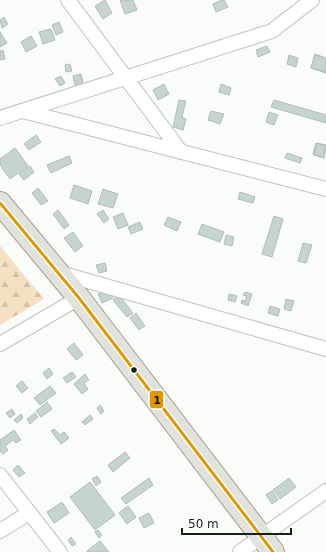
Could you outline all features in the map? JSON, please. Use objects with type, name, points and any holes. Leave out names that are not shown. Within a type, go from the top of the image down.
[{"type":"main road","points":[[0,202],[79,298],[268,544]]},
{"type":"street","points":[[68,0],[124,78],[181,152]]},
{"type":"street","points":[[0,118],[272,30],[312,0]]},
{"type":"street","points":[[22,111],[326,189]]},
{"type":"street","points":[[57,273],[326,349]]},
{"type":"street","points":[[0,344],[79,298]]},
{"type":"street","points":[[0,475],[60,552]]},
{"type":"street","points":[[240,552],[268,544],[326,491]]},
{"type":"street","points":[[0,531],[29,513]]},
{"type":"green space","points":[[0,246],[44,299],[0,325]]},
{"type":"building","points":[[105,0],[112,13],[103,19],[95,6]]},
{"type":"building","points":[[120,0],[133,0],[137,10],[125,14]]},
{"type":"building","points":[[224,0],[228,7],[216,12],[213,4]]},
{"type":"building","points":[[4,17],[8,24],[2,28],[0,20]]},
{"type":"building","points":[[59,22],[63,32],[56,35],[52,25]]},
{"type":"building","points":[[51,29],[55,40],[43,44],[39,32]]},
{"type":"building","points":[[0,32],[7,43],[0,47]]},
{"type":"building","points":[[31,36],[37,46],[26,52],[21,42]]},
{"type":"building","points":[[267,46],[270,52],[258,57],[256,50]]},
{"type":"building","points":[[3,50],[5,59],[0,60],[0,51]]},
{"type":"building","points":[[315,54],[326,58],[326,73],[311,68]]},
{"type":"building","points":[[289,55],[298,58],[296,67],[287,64]]},
{"type":"building","points":[[315,55],[326,58],[326,72],[311,68]]},
{"type":"building","points":[[70,64],[72,71],[66,72],[65,65]]},
{"type":"building","points":[[81,74],[83,82],[75,85],[73,76]]},
{"type":"building","points":[[61,76],[65,83],[60,86],[55,79]]},
{"type":"building","points":[[164,84],[169,94],[158,100],[153,90]]},
{"type":"building","points":[[221,84],[231,88],[229,95],[219,92]]},
{"type":"building","points":[[179,100],[186,101],[182,117],[186,119],[183,130],[173,127]]},
{"type":"building","points":[[274,100],[326,115],[326,123],[271,107]]},
{"type":"building","points":[[211,111],[224,114],[220,124],[208,120]]},
{"type":"building","points":[[269,112],[278,115],[274,125],[266,122]]},
{"type":"building","points":[[36,135],[41,142],[29,150],[24,144]]},
{"type":"building","points":[[316,143],[326,146],[324,158],[313,154]]},
{"type":"building","points":[[317,143],[326,145],[324,158],[314,155]]},
{"type":"building","points":[[15,148],[28,166],[10,179],[0,165],[0,159]]},
{"type":"building","points":[[287,153],[302,158],[300,163],[285,158]]},
{"type":"building","points":[[69,156],[72,163],[51,173],[47,165]]},
{"type":"building","points":[[30,166],[34,172],[24,180],[19,174]]},
{"type":"building","points":[[74,185],[92,191],[88,204],[70,198]]},
{"type":"building","points":[[38,188],[48,201],[41,205],[32,193]]},
{"type":"building","points":[[103,189],[118,194],[113,208],[98,204]]},
{"type":"building","points":[[240,192],[255,197],[253,203],[238,199]]},
{"type":"building","points":[[58,210],[69,225],[64,229],[53,214]]},
{"type":"building","points":[[103,210],[109,219],[104,223],[97,214]]},
{"type":"building","points":[[123,213],[128,225],[118,229],[113,217]]},
{"type":"building","points":[[274,216],[283,219],[272,257],[262,254]]},
{"type":"building","points":[[168,217],[181,222],[177,231],[164,225]]},
{"type":"building","points":[[140,222],[143,229],[131,234],[128,227]]},
{"type":"building","points":[[202,224],[224,232],[220,242],[198,234]]},
{"type":"building","points":[[73,232],[83,246],[75,252],[64,238]]},
{"type":"building","points":[[226,235],[234,237],[232,246],[224,244]]},
{"type":"building","points":[[303,243],[312,245],[306,263],[298,261]]},
{"type":"building","points":[[105,263],[107,271],[99,273],[96,265]]},
{"type":"building","points":[[109,290],[113,298],[102,303],[98,294]]},
{"type":"building","points":[[245,292],[252,294],[248,306],[241,303],[242,300],[245,301],[247,296],[243,295]]},
{"type":"building","points":[[229,294],[237,296],[235,302],[228,300]]},
{"type":"building","points":[[119,295],[133,313],[127,317],[113,300]]},
{"type":"building","points":[[286,299],[294,301],[291,311],[284,309]]},
{"type":"building","points":[[270,306],[280,309],[278,316],[268,313]]},
{"type":"building","points":[[136,313],[145,326],[139,330],[130,318]]},
{"type":"building","points":[[74,343],[83,355],[76,360],[67,349]]},
{"type":"building","points":[[49,368],[53,374],[47,379],[43,373]]},
{"type":"building","points":[[72,372],[76,377],[67,383],[63,378]]},
{"type":"building","points":[[85,374],[89,380],[84,383],[88,389],[82,394],[74,384]]},
{"type":"building","points":[[22,381],[28,388],[22,393],[16,386]]},
{"type":"building","points":[[50,386],[56,393],[40,405],[34,398]]},
{"type":"building","points":[[47,402],[52,409],[41,417],[36,411]]},
{"type":"building","points":[[100,405],[104,411],[101,414],[97,408]]},
{"type":"building","points":[[12,409],[15,414],[10,418],[6,413]]},
{"type":"building","points":[[35,413],[38,417],[30,424],[27,419]]},
{"type":"building","points":[[21,414],[23,418],[17,423],[14,420]]},
{"type":"building","points":[[90,415],[93,419],[85,425],[82,422]]},
{"type":"building","points":[[54,429],[60,435],[64,432],[69,438],[61,444],[51,431]]},
{"type":"building","points":[[14,430],[21,440],[16,443],[13,440],[5,446],[8,450],[3,454],[0,451],[0,440]]},
{"type":"building","points":[[125,452],[130,458],[113,472],[108,465]]},
{"type":"building","points":[[18,465],[25,473],[19,477],[13,470]]},
{"type":"building","points":[[97,476],[101,482],[96,486],[92,479]]},
{"type":"building","points":[[149,478],[153,485],[126,504],[121,498]]},
{"type":"building","points":[[289,478],[296,487],[280,499],[273,490]]},
{"type":"building","points":[[90,482],[115,515],[95,530],[70,497]]},
{"type":"building","points":[[272,491],[278,500],[272,504],[266,495]]},
{"type":"building","points":[[62,502],[69,513],[54,523],[47,512]]},
{"type":"building","points":[[128,506],[136,517],[127,524],[119,513]]},
{"type":"building","points":[[149,513],[154,523],[144,528],[139,518]]},
{"type":"building","points":[[98,530],[102,535],[99,538],[95,532]]},
{"type":"building","points":[[71,537],[76,544],[72,546],[68,540]]},
{"type":"building","points":[[100,541],[109,552],[87,552],[87,551]]},
{"type":"transit line","name":"1","points":[[0,203],[79,298],[273,552]]}]
